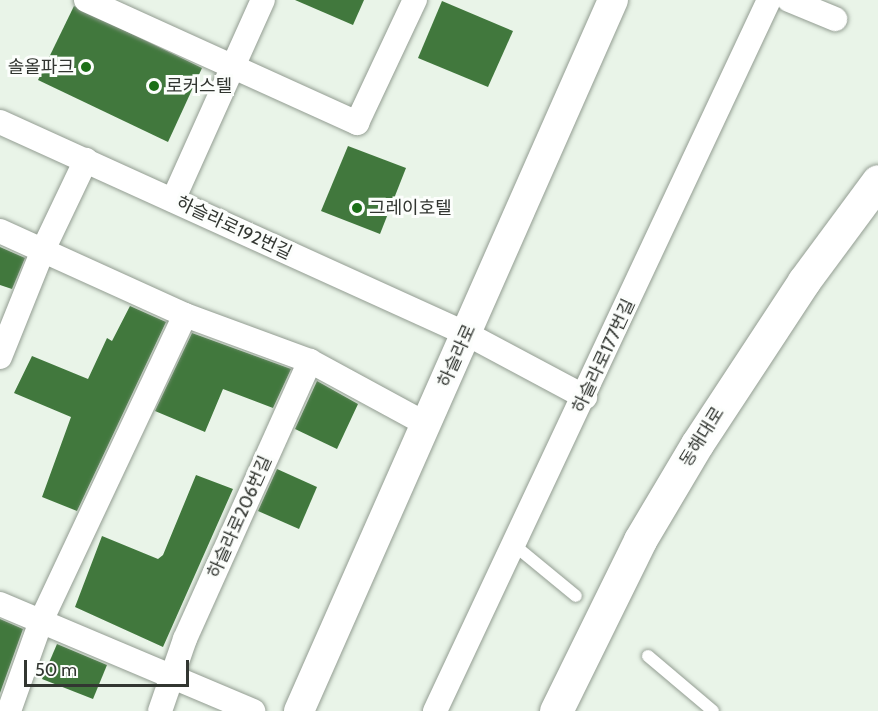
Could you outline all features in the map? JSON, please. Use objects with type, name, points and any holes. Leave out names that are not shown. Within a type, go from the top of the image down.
[{"type":"main road","name":"동해대로","points":[[556,711],[640,540],[697,444],[804,281],[878,181]]},
{"type":"street","points":[[86,0],[357,123],[416,0]]},
{"type":"street","points":[[173,200],[263,0]]},
{"type":"street","name":"하슬라로","points":[[299,711],[613,0]]},
{"type":"street","name":"하슬라로177번길","points":[[435,711],[585,397],[769,0]]},
{"type":"street","points":[[789,0],[835,19]]},
{"type":"street","name":"하슬라로192번길","points":[[0,122],[467,334],[585,397]]},
{"type":"street","points":[[0,357],[43,250],[86,160]]},
{"type":"street","points":[[0,231],[185,315],[310,361],[426,424]]},
{"type":"street","points":[[9,711],[41,621],[185,315]]},
{"type":"street","name":"하슬라로206번길","points":[[160,711],[172,675],[310,361]]},
{"type":"street","points":[[0,604],[253,711]]},
{"type":"lane","points":[[514,545],[576,596]]},
{"type":"lane","points":[[648,656],[712,711]]},
{"type":"building","points":[[295,0],[364,0],[353,25]]},
{"type":"building","points":[[442,1],[513,31],[488,87],[418,58]]},
{"type":"building","points":[[74,6],[202,68],[168,142],[38,80]]},
{"type":"building","points":[[348,146],[406,168],[380,234],[321,211]]},
{"type":"building","points":[[0,247],[25,258],[12,289],[0,285]]},
{"type":"building","points":[[130,306],[166,322],[77,511],[42,497],[71,417],[14,393],[32,356],[88,379],[107,338],[112,341]]},
{"type":"building","points":[[192,333],[291,369],[273,408],[223,389],[205,432],[155,411]]},
{"type":"building","points":[[317,381],[358,404],[337,449],[295,429]]},
{"type":"building","points":[[277,469],[317,487],[299,529],[258,511]]},
{"type":"building","points":[[196,475],[233,489],[163,647],[75,607],[102,536],[158,559],[163,555]]},
{"type":"building","points":[[0,619],[23,629],[0,693]]},
{"type":"building","points":[[57,644],[107,665],[93,699],[42,679]]},
{"type":"place","name":"솔올파크","points":[[86,67]]},
{"type":"place","name":"로커스텔","points":[[154,86]]},
{"type":"place","name":"그레이호텔","points":[[357,208]]}]
